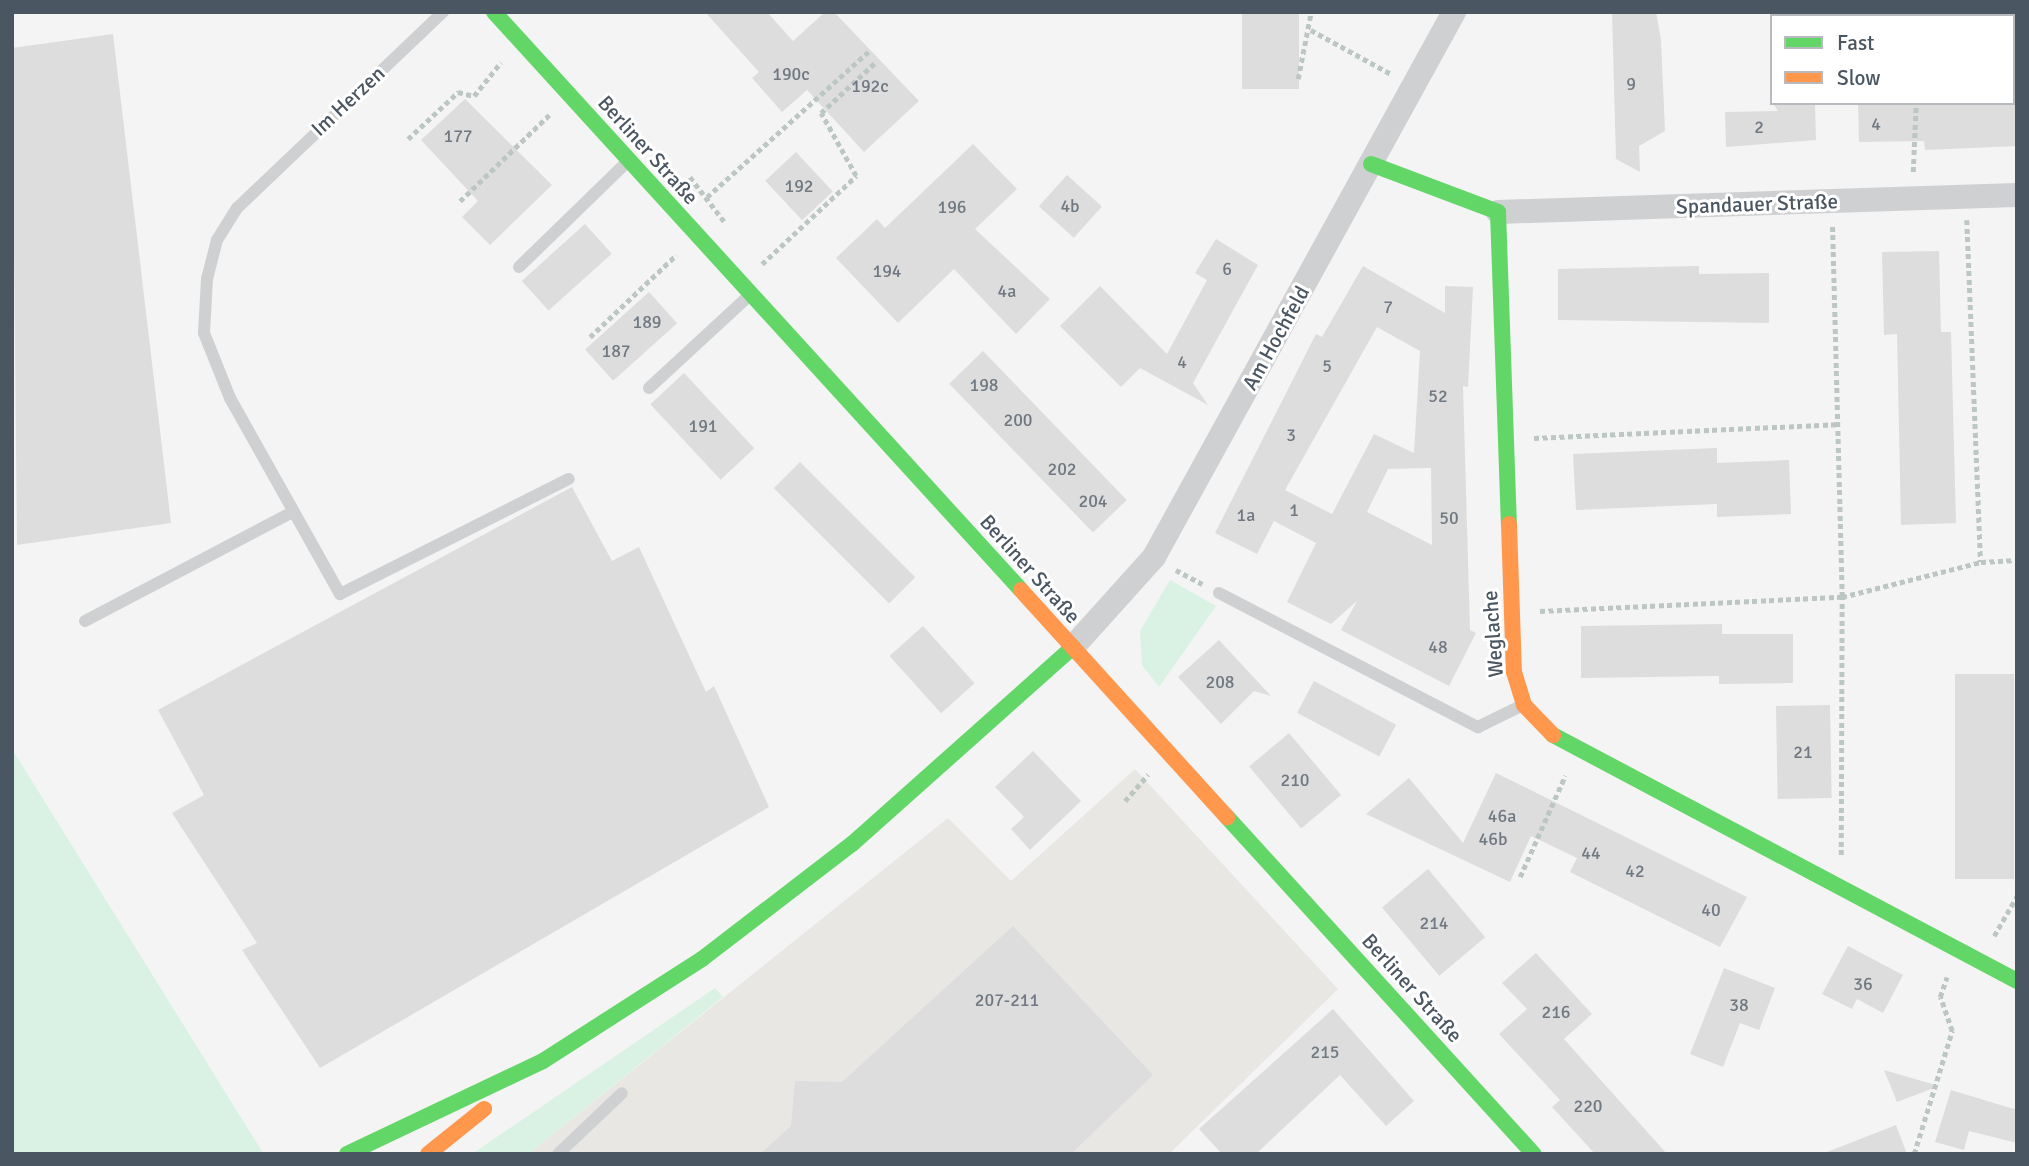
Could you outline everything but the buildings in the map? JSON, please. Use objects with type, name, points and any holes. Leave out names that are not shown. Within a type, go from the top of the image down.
[{"type":"main road","name":"Berliner Straße","points":[[495,12],[1534,1154]]},
{"type":"main road","points":[[1371,163],[1498,212]]},
{"type":"main road","name":"Weglache","points":[[1498,212],[1514,672],[1524,705],[1556,738],[2017,981]]},
{"type":"main road","points":[[428,1154],[543,1061],[778,903],[1073,647]]},
{"type":"main road","points":[[347,1154],[543,1061]]},
{"type":"street","name":"Am Hochfeld","points":[[1073,647],[1154,557],[1454,12]]},
{"type":"street","name":"Spandauer Straße","points":[[1498,212],[2017,195]]},
{"type":"lane","name":"Im Herzen","points":[[443,12],[253,190],[217,240],[206,279],[204,333],[230,398],[340,594],[569,480]]},
{"type":"lane","points":[[519,267],[629,160]]},
{"type":"lane","points":[[649,388],[746,289]]},
{"type":"lane","points":[[85,621],[293,512]]},
{"type":"lane","points":[[1219,593],[1478,727],[1524,705]]},
{"type":"lane","points":[[558,1154],[622,1093]]},
{"type":"path","points":[[1298,79],[1311,30],[1311,12]]},
{"type":"path","points":[[1311,30],[1414,86]]},
{"type":"path","points":[[408,139],[458,92],[474,96],[519,39]]},
{"type":"path","points":[[683,219],[868,52]]},
{"type":"path","points":[[746,289],[856,176],[821,113],[877,61]]},
{"type":"path","points":[[460,201],[570,95]]},
{"type":"path","points":[[1913,199],[1916,105]]},
{"type":"path","points":[[1966,197],[1981,562]]},
{"type":"path","points":[[1831,201],[1842,597],[1840,888]]},
{"type":"path","points":[[590,337],[697,235]]},
{"type":"path","points":[[1559,437],[1837,424]]},
{"type":"path","points":[[1154,557],[1219,593]]},
{"type":"path","points":[[1566,610],[1842,597],[1981,562],[2017,559]]},
{"type":"path","points":[[1520,877],[1577,749]]},
{"type":"path","points":[[1980,961],[2017,896]]},
{"type":"path","points":[[1914,1154],[1952,1031],[1940,997],[1956,949]]},
{"type":"shaded area","points":[[1135,769],[1338,989],[1169,1154],[528,1154],[948,818],[1011,881]]},
{"type":"green space","points":[[1170,580],[1216,606],[1159,687],[1142,665],[1140,631]]},
{"type":"green space","points":[[12,749],[263,1153],[12,1154]]},
{"type":"green space","points":[[715,988],[723,997],[528,1154],[472,1154]]},
{"type":"traffic: fast","points":[[494,12],[1021,590]]},
{"type":"traffic: fast","points":[[1371,164],[1498,212],[1509,524]]},
{"type":"traffic: fast","points":[[347,1154],[543,1061],[702,959],[852,844],[1073,647]]},
{"type":"traffic: fast","points":[[1553,735],[2017,981]]},
{"type":"traffic: fast","points":[[1227,817],[1534,1154]]},
{"type":"traffic: slow","points":[[1509,524],[1514,672],[1524,705],[1553,735]]},
{"type":"traffic: slow","points":[[1021,590],[1227,817]]},
{"type":"traffic: slow","points":[[428,1154],[484,1109]]}]
